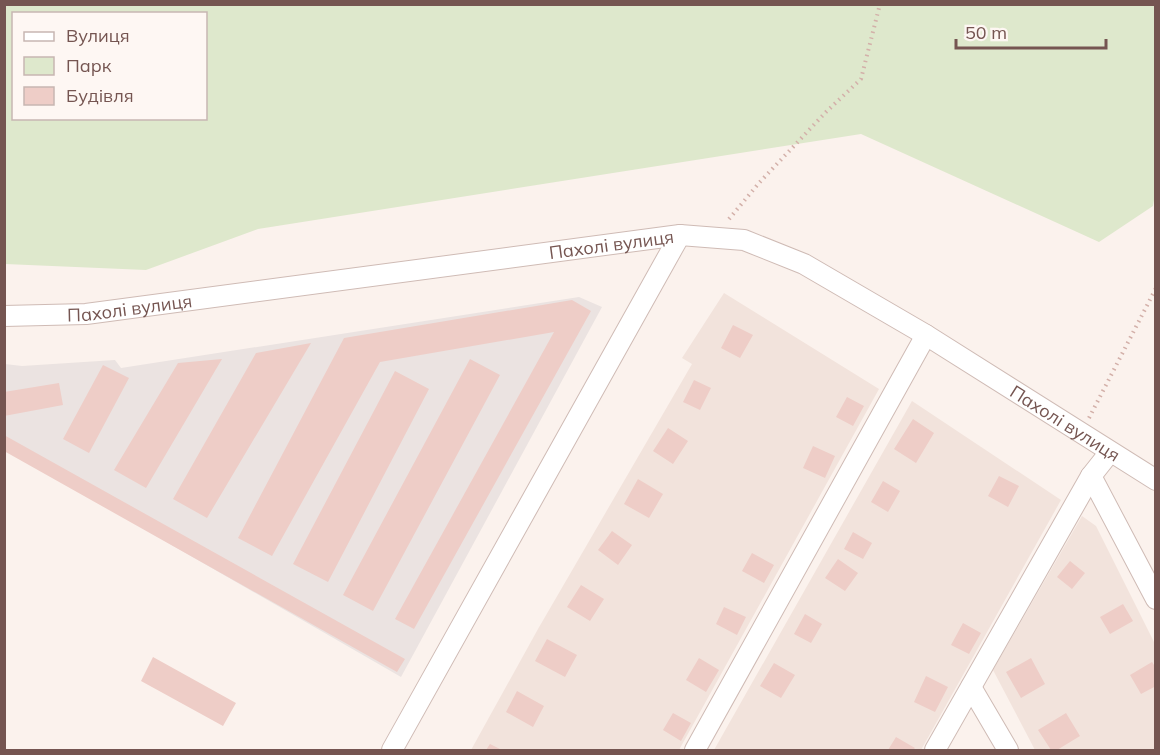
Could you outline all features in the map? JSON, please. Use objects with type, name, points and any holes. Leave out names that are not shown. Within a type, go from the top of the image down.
[{"type":"street","name":"Пахолі вулиця","points":[[4,316],[86,314],[680,235],[744,240],[804,264],[926,335],[1155,480]]},
{"type":"street","points":[[392,750],[680,235]]},
{"type":"street","points":[[695,750],[926,335]]},
{"type":"street","points":[[935,750],[1091,476],[1110,452]]},
{"type":"street","points":[[1091,476],[1155,600]]},
{"type":"street","points":[[970,687],[1008,750]]},
{"type":"path","points":[[713,238],[759,183],[826,112],[861,79],[880,4]]},
{"type":"path","points":[[1081,434],[1155,288]]},
{"type":"shaded area","points":[[724,293],[879,389],[679,750],[471,750],[538,629],[692,364],[682,358]]},
{"type":"shaded area","points":[[579,297],[602,307],[401,677],[5,449],[5,364],[22,366],[115,360],[121,368]]},
{"type":"shaded area","points":[[912,401],[1061,500],[921,750],[714,750]]},
{"type":"shaded area","points":[[1082,516],[1096,526],[1155,644],[1155,750],[1035,750],[993,670]]},
{"type":"green space","points":[[5,4],[1155,5],[1155,194],[1153,206],[1099,242],[861,134],[258,229],[146,270],[5,264]]},
{"type":"building","points":[[572,300],[591,311],[414,629],[395,619],[554,332],[380,362],[272,556],[238,538],[344,338]]},
{"type":"building","points":[[733,325],[753,335],[740,358],[721,348]]},
{"type":"building","points":[[311,343],[207,518],[173,499],[256,353]]},
{"type":"building","points":[[222,359],[146,488],[114,470],[178,363]]},
{"type":"building","points":[[470,359],[500,375],[373,611],[343,595]]},
{"type":"building","points":[[103,365],[129,378],[89,453],[63,439]]},
{"type":"building","points":[[395,371],[429,389],[328,582],[293,564]]},
{"type":"building","points":[[694,380],[711,388],[700,410],[683,402]]},
{"type":"building","points":[[59,383],[63,405],[4,416],[4,392]]},
{"type":"building","points":[[847,397],[864,406],[853,426],[836,417]]},
{"type":"building","points":[[913,419],[934,433],[916,463],[894,449]]},
{"type":"building","points":[[668,428],[688,441],[673,464],[653,451]]},
{"type":"building","points":[[4,435],[405,659],[397,672],[4,451]]},
{"type":"building","points":[[813,446],[835,456],[825,478],[803,468]]},
{"type":"building","points":[[999,476],[1019,486],[1008,507],[988,496]]},
{"type":"building","points":[[638,479],[663,494],[649,518],[624,504]]},
{"type":"building","points":[[883,481],[900,491],[888,512],[871,502]]},
{"type":"building","points":[[612,531],[632,545],[618,565],[598,550]]},
{"type":"building","points":[[853,532],[872,543],[863,559],[844,549]]},
{"type":"building","points":[[752,553],[774,565],[764,583],[742,571]]},
{"type":"building","points":[[838,559],[858,573],[845,591],[825,578]]},
{"type":"building","points":[[1070,561],[1085,573],[1072,589],[1057,577]]},
{"type":"building","points":[[581,585],[604,599],[590,621],[567,607]]},
{"type":"building","points":[[1123,604],[1133,621],[1110,634],[1100,617]]},
{"type":"building","points":[[724,607],[746,617],[737,635],[716,624]]},
{"type":"building","points":[[805,614],[822,624],[811,643],[794,634]]},
{"type":"building","points":[[963,623],[981,633],[969,654],[951,645]]},
{"type":"building","points":[[547,639],[577,655],[565,677],[535,661]]},
{"type":"building","points":[[153,657],[236,703],[223,726],[141,681]]},
{"type":"building","points":[[699,658],[719,670],[706,692],[686,680]]},
{"type":"building","points":[[1031,658],[1045,684],[1021,698],[1006,672]]},
{"type":"building","points":[[1152,662],[1156,668],[1156,686],[1141,694],[1130,675]]},
{"type":"building","points":[[774,663],[795,675],[781,698],[760,686]]},
{"type":"building","points":[[926,676],[948,687],[935,712],[914,702]]},
{"type":"building","points":[[517,691],[544,706],[533,727],[506,712]]},
{"type":"building","points":[[673,713],[691,723],[681,741],[663,730]]},
{"type":"building","points":[[1066,713],[1080,736],[1057,750],[1051,750],[1038,730]]},
{"type":"building","points":[[896,737],[915,748],[913,750],[888,750]]},
{"type":"building","points":[[490,744],[502,750],[486,750]]}]
